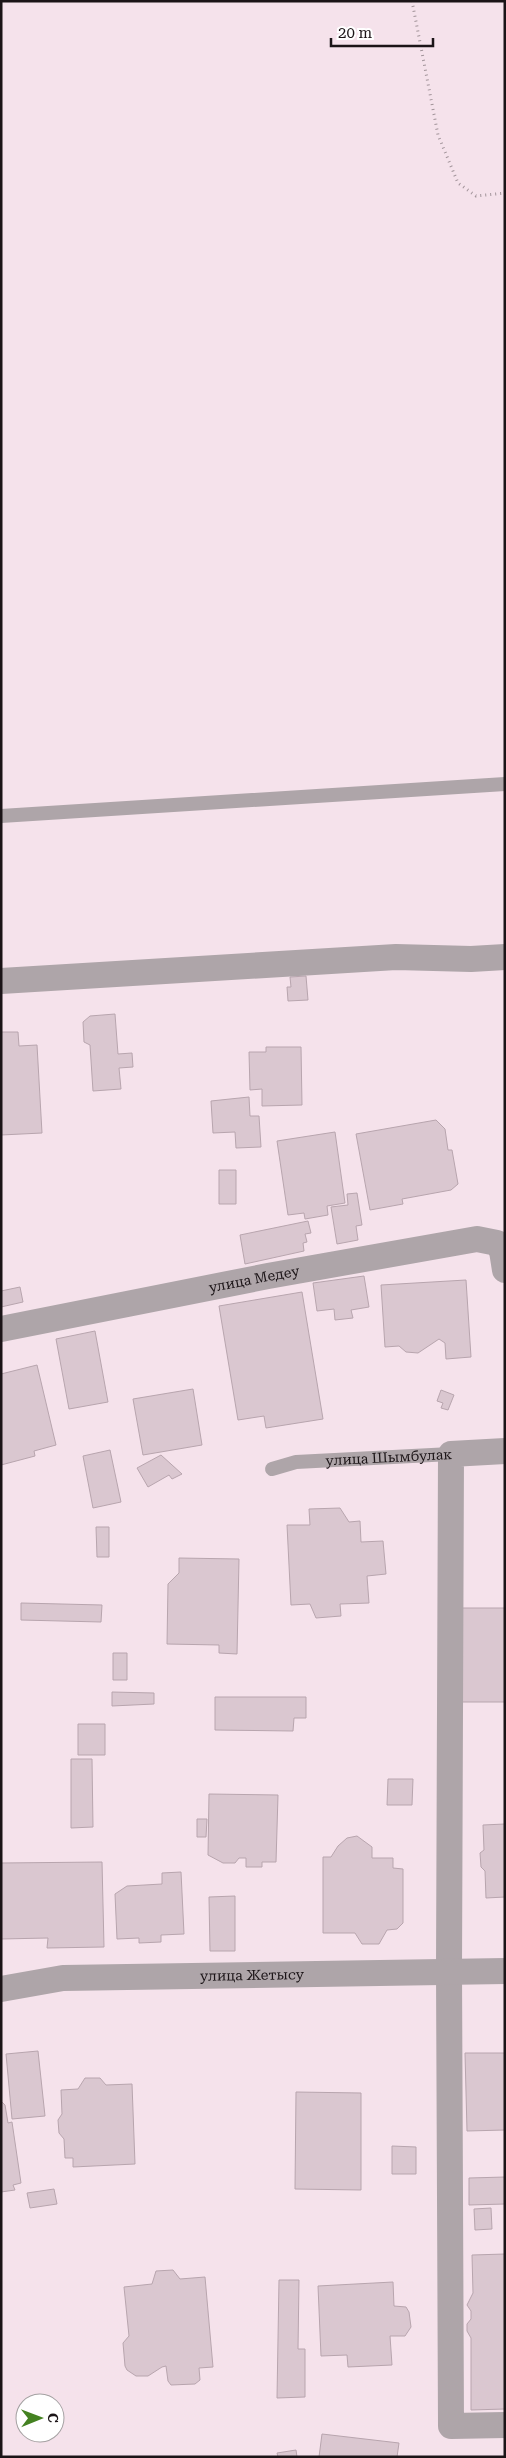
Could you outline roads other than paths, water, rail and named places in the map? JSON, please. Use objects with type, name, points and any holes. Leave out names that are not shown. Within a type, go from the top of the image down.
[{"type":"street","points":[[1,981],[387,958],[471,960],[505,957]]},
{"type":"street","name":"улица Медеу","points":[[1,1329],[268,1276],[477,1239],[497,1243],[504,1260]]},
{"type":"street","name":"улица Шымбулак","points":[[451,1454],[505,1451]]},
{"type":"street","points":[[451,1454],[449,1970],[451,2426],[505,2425]]},
{"type":"street","name":"улица Жетысу","points":[[1,1989],[63,1978],[449,1970],[505,1971]]},
{"type":"lane","points":[[1,816],[505,784]]},
{"type":"lane","name":"улица Шымбулак","points":[[272,1468],[296,1462],[451,1454]]}]
